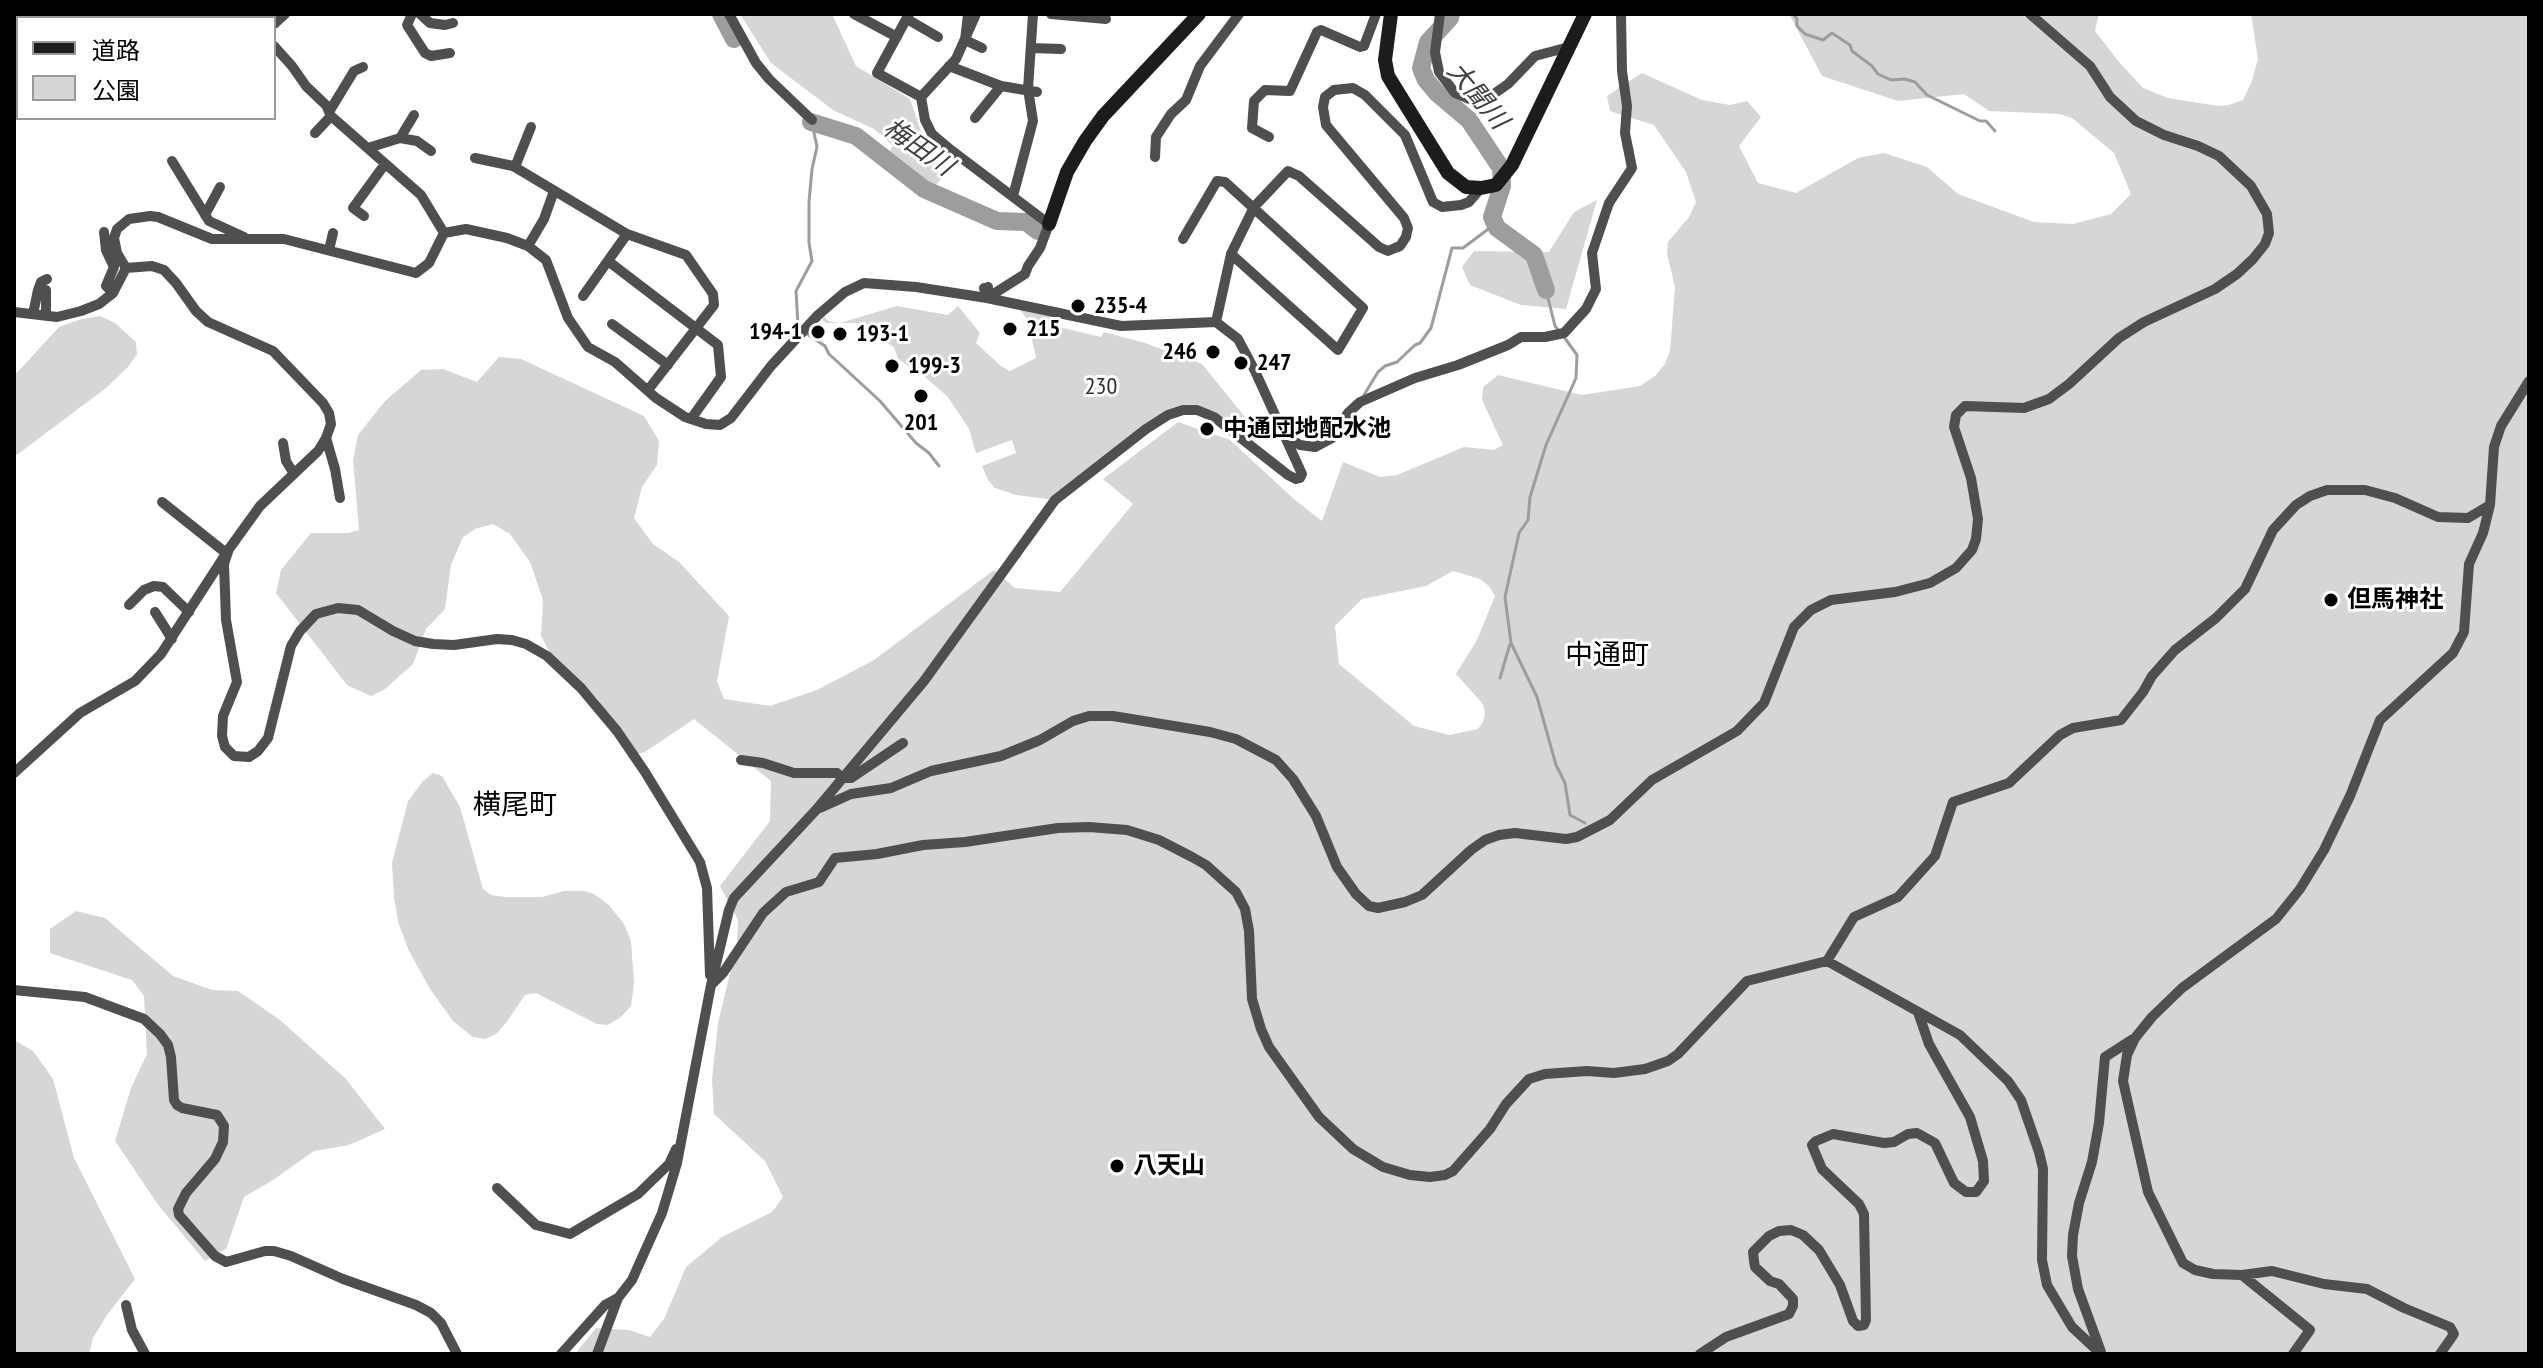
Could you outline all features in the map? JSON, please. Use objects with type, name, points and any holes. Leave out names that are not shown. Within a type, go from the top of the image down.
[{"type":"street","points":[[412,14],[407,25],[425,53],[431,56],[450,53]]},
{"type":"street","points":[[420,14],[430,23],[453,23]]},
{"type":"street","points":[[729,14],[756,63],[812,120]]},
{"type":"street","points":[[854,14],[897,37]]},
{"type":"street","points":[[965,40],[968,14]]},
{"type":"street","points":[[921,97],[956,59],[976,14]]},
{"type":"street","points":[[1013,196],[1033,121],[1033,14]]},
{"type":"street","points":[[1051,14],[1106,19]]},
{"type":"street","points":[[1008,294],[1025,274],[1040,248],[1067,172],[1085,141],[1103,116],[1199,14]]},
{"type":"street","points":[[1155,157],[1156,137],[1171,114],[1186,100],[1200,66],[1239,14]]},
{"type":"street","points":[[1269,137],[1252,128],[1254,101],[1265,90],[1290,91],[1317,32],[1321,30],[1364,46],[1376,14]]},
{"type":"street","points":[[1391,14],[1385,60],[1388,76],[1448,173],[1466,187],[1494,183]]},
{"type":"street","points":[[1440,14],[1435,52],[1439,72],[1455,93],[1476,102],[1508,84],[1535,56],[1569,47]]},
{"type":"street","points":[[1216,322],[1231,254],[1254,207],[1288,171],[1299,176],[1379,247],[1388,251],[1403,242],[1408,228],[1404,218],[1326,125],[1325,97],[1341,87],[1353,88],[1365,95],[1405,135],[1433,202],[1442,207],[1461,205],[1494,183],[1585,14]]},
{"type":"street","points":[[1284,434],[1300,445],[1315,447],[1332,438],[1348,413],[1360,402],[1415,378],[1508,345],[1521,337],[1564,333],[1586,309],[1596,289],[1592,253],[1609,203],[1632,168],[1625,133],[1627,106],[1622,71],[1621,14]]},
{"type":"street","points":[[816,810],[851,794],[891,788],[931,771],[1001,756],[1040,740],[1073,721],[1089,716],[1113,716],[1236,739],[1276,760],[1293,779],[1316,816],[1337,867],[1356,894],[1369,906],[1378,908],[1422,895],[1485,840],[1515,833],[1566,839],[1577,837],[1610,820],[1652,780],[1737,731],[1764,703],[1794,627],[1811,610],[1831,600],[1895,592],[1930,583],[1956,568],[1972,550],[1978,519],[1971,478],[1954,427],[1956,415],[1965,406],[2024,408],[2049,399],[2119,338],[2144,322],[2215,289],[2237,274],[2265,244],[2269,233],[2267,214],[2251,186],[2219,156],[2136,121],[2110,97],[2090,66],[2030,14]]},
{"type":"street","points":[[921,97],[877,73],[908,16],[933,37]]},
{"type":"street","points":[[965,40],[982,48]]},
{"type":"street","points":[[276,48],[330,114],[421,195],[444,233]]},
{"type":"street","points":[[1031,48],[1061,49]]},
{"type":"street","points":[[949,66],[1001,86],[1033,90]]},
{"type":"street","points":[[315,133],[330,114],[354,71],[363,67]]},
{"type":"street","points":[[975,118],[1001,86]]},
{"type":"street","points":[[921,97],[925,120],[932,134],[1049,224]]},
{"type":"street","points":[[400,138],[414,115]]},
{"type":"street","points":[[515,167],[531,127]]},
{"type":"street","points":[[368,148],[400,138],[417,141],[431,151]]},
{"type":"street","points":[[475,158],[515,167],[627,234],[686,255],[713,294],[714,305],[648,390]]},
{"type":"street","points":[[172,161],[209,221],[249,240]]},
{"type":"street","points":[[364,216],[348,204],[385,164]]},
{"type":"street","points":[[1183,239],[1217,181],[1225,182],[1363,308],[1338,350],[1231,254]]},
{"type":"street","points":[[205,215],[220,187]]},
{"type":"street","points":[[528,246],[544,219],[554,191]]},
{"type":"street","points":[[126,268],[117,253],[114,238],[117,229],[129,219],[158,217],[212,239],[284,239],[416,273],[429,263],[444,233]]},
{"type":"street","points":[[444,233],[466,229],[528,246],[546,260],[568,318],[588,347],[615,362],[648,390],[691,419],[706,424],[720,425],[731,418],[771,366],[818,315],[863,280],[956,295],[986,291],[1008,294],[1020,307],[1052,308],[1121,326],[1216,322],[1238,339],[1302,474],[1296,479],[1288,475],[1214,417],[1197,410],[1168,415],[1146,429],[1059,496],[946,653],[816,810],[734,898],[711,985],[683,1137],[662,1213],[632,1280],[618,1298],[597,1354]]},
{"type":"street","points":[[104,232],[106,250],[114,267],[106,286],[113,293]]},
{"type":"street","points":[[329,250],[333,233]]},
{"type":"street","points":[[583,296],[627,234]]},
{"type":"street","points":[[608,261],[718,345],[721,377],[691,419]]},
{"type":"street","points":[[14,773],[80,713],[135,681],[172,639],[227,551],[260,506],[318,451],[331,424],[323,403],[273,351],[208,322],[164,270],[152,266],[126,268]]},
{"type":"street","points":[[14,312],[57,317],[99,304],[113,293],[126,268]]},
{"type":"street","points":[[33,314],[41,282],[46,284],[46,315]]},
{"type":"street","points":[[986,291],[1008,294]]},
{"type":"street","points":[[612,324],[668,365]]},
{"type":"street","points":[[2440,1354],[2454,1334],[2450,1327],[2367,1289],[2324,1284],[2272,1271],[2242,1275],[2195,1270],[2183,1263],[2148,1192],[2123,1081],[2127,1055],[2135,1038],[2152,1017],[2182,988],[2276,919],[2300,889],[2324,850],[2350,796],[2380,720],[2453,653],[2464,632],[2469,564],[2483,533],[2490,505],[2494,447],[2501,426],[2529,381]]},
{"type":"street","points":[[326,438],[340,498]]},
{"type":"street","points":[[283,443],[286,461],[294,474]]},
{"type":"street","points":[[1827,961],[1854,917],[1898,897],[1935,856],[1953,802],[2009,783],[2060,735],[2073,728],[2121,720],[2175,650],[2216,618],[2245,589],[2273,530],[2296,505],[2327,490],[2365,490],[2395,498],[2438,517],[2468,518],[2490,505]]},
{"type":"street","points":[[162,502],[227,551]]},
{"type":"street","points":[[227,551],[224,564],[226,620],[237,682],[223,716],[222,736],[225,747],[234,756],[249,757],[268,738],[291,646],[316,614],[338,608],[358,610],[415,641],[433,644],[454,645],[497,639],[526,644],[547,656],[581,688],[617,731],[700,862],[707,888],[711,985]]},
{"type":"street","points":[[129,605],[144,590],[163,587],[189,612]]},
{"type":"street","points":[[155,612],[172,639]]},
{"type":"street","points":[[741,760],[794,773],[837,773],[842,778],[851,778],[903,743]]},
{"type":"street","points":[[711,985],[723,973],[763,913],[786,892],[819,882],[835,858],[1058,828],[1127,830],[1159,840],[1192,857],[1206,865],[1236,892],[1245,909],[1252,999],[1261,1029],[1269,1047],[1319,1117],[1353,1149],[1383,1167],[1430,1177],[1453,1171],[1529,1079],[1545,1074],[1614,1073],[1645,1069],[1668,1061],[1747,981],[1827,961],[1960,1035],[2008,1081],[2021,1100],[2043,1169],[2042,1260],[2047,1285],[2072,1327],[2101,1354]]},
{"type":"street","points":[[14,990],[85,997],[144,1019],[160,1034],[168,1045],[171,1057],[177,1105],[217,1115],[224,1126],[223,1142],[215,1159],[186,1193],[178,1209],[179,1215],[215,1256],[226,1262],[274,1251],[416,1305],[441,1323],[457,1354]]},
{"type":"street","points":[[1700,1354],[1726,1337],[1789,1314],[1793,1299],[1779,1284],[1770,1281],[1755,1267],[1754,1261],[1753,1252],[1779,1231],[1791,1230],[1803,1235],[1819,1250],[1840,1285],[1853,1321],[1858,1326],[1864,1325],[1864,1214],[1859,1204],[1822,1169],[1816,1158],[1812,1145],[1822,1137],[1833,1134],[1884,1143],[1917,1133],[1935,1143],[1954,1183],[1966,1192],[1976,1192],[1984,1181],[1983,1161],[1974,1127],[1929,1044],[1918,1012]]},
{"type":"street","points":[[2101,1354],[2078,1289],[2072,1256],[2073,1235],[2092,1162],[2105,1057],[2135,1038]]},
{"type":"street","points":[[497,1188],[536,1225],[570,1234],[651,1183],[669,1164],[683,1137]]},
{"type":"street","points":[[2242,1275],[2310,1330],[2293,1354]]},
{"type":"street","points":[[561,1354],[605,1305],[618,1298]]},
{"type":"street","points":[[126,1305],[132,1330],[145,1354]]},
{"type":"green space","points":[[740,14],[832,14],[856,66],[910,99],[924,140],[942,157],[947,172],[934,187],[888,154],[893,146],[874,129],[833,110],[771,63]]},
{"type":"green space","points":[[1789,14],[2099,14],[2095,31],[2143,88],[2168,98],[2218,106],[2243,100],[2252,81],[2258,59],[2251,14],[2529,14],[2529,1354],[575,1354],[596,1328],[629,1330],[650,1337],[664,1319],[686,1267],[722,1237],[772,1212],[783,1197],[765,1161],[714,1114],[712,1079],[718,1023],[737,944],[738,920],[720,886],[770,821],[771,781],[694,719],[645,752],[634,755],[597,698],[551,655],[541,636],[543,600],[530,562],[510,534],[493,524],[475,529],[463,537],[451,565],[445,609],[426,629],[413,664],[385,689],[371,696],[347,685],[276,593],[281,570],[311,533],[359,530],[353,460],[358,435],[385,401],[421,370],[443,369],[477,382],[499,357],[521,359],[644,416],[659,441],[657,465],[642,487],[634,518],[653,544],[679,562],[729,616],[717,681],[724,699],[770,706],[817,690],[874,660],[994,570],[1015,588],[1060,592],[1133,504],[1103,479],[1178,422],[1230,440],[1322,521],[1343,462],[1380,477],[1397,475],[1464,447],[1494,450],[1503,445],[1482,400],[1483,387],[1498,375],[1582,395],[1640,386],[1655,376],[1665,364],[1670,351],[1675,287],[1667,254],[1668,242],[1689,217],[1696,202],[1686,172],[1654,125],[1610,111],[1607,96],[1642,73],[1702,100],[1730,105],[1747,101],[1761,117],[1739,146],[1758,183],[1796,193],[1858,158],[1884,153],[1927,167],[1958,194],[2034,222],[2073,224],[2111,214],[2131,194],[2114,153],[2072,118],[2059,114],[1989,111],[1964,94],[1898,101],[1822,76]],"holes":[[[1453,571],[1480,579],[1495,596],[1477,640],[1456,674],[1483,704],[1485,714],[1478,729],[1449,735],[1414,726],[1339,664],[1335,626],[1362,599],[1426,586]]]},
{"type":"green space","points":[[1597,200],[1566,309],[1521,305],[1470,285],[1462,267],[1474,251],[1549,252],[1574,212]]},
{"type":"green space","name":"230","points":[[897,306],[948,315],[958,306],[980,333],[976,343],[1010,371],[1036,358],[1028,321],[1020,309],[1060,317],[1059,327],[1101,337],[1104,332],[1202,364],[1249,422],[1240,436],[1197,410],[1168,415],[1055,500],[1016,495],[995,488],[982,466],[1016,453],[1012,440],[976,453],[969,429],[948,397],[898,359],[894,347],[859,323],[840,323]]},
{"type":"green space","points":[[821,312],[828,321],[840,323],[826,323],[818,315]]},
{"type":"green space","points":[[100,316],[115,323],[136,342],[137,354],[106,388],[14,457],[14,376],[59,327]]},
{"type":"green space","points":[[433,773],[442,776],[460,807],[483,889],[491,895],[505,897],[542,897],[564,891],[584,891],[609,905],[624,924],[631,941],[634,983],[631,1006],[621,1017],[608,1025],[597,1024],[536,993],[525,995],[496,1034],[485,1039],[473,1037],[453,1021],[430,989],[409,951],[398,922],[394,897],[392,863],[408,801]]},
{"type":"green space","points":[[76,911],[105,918],[173,976],[212,990],[238,991],[280,1020],[346,1079],[385,1129],[349,1145],[314,1151],[244,1197],[226,1249],[205,1261],[159,1206],[115,1141],[131,1088],[147,1054],[144,996],[132,980],[50,953],[50,929]]},
{"type":"green space","points":[[14,1040],[33,1051],[53,1079],[74,1158],[135,1279],[107,1315],[93,1338],[89,1354],[14,1354]]},
{"type":"waterway","name":"梅田川","points":[[721,14],[734,39]]},
{"type":"waterway","name":"大聞川","points":[[1451,14],[1428,42],[1421,68],[1437,93],[1469,120],[1501,168],[1502,186],[1492,217],[1497,228],[1534,255],[1546,290]]},
{"type":"waterway","points":[[1793,14],[1797,26],[1805,34],[1823,40],[1832,33],[1850,45],[1852,51],[1878,74],[1891,80],[1915,82],[1927,95],[1980,121],[1986,121],[1995,131]]},
{"type":"waterway","name":"梅田川","points":[[811,122],[856,136],[924,189],[997,221],[1026,222],[1038,231]]},
{"type":"waterway","points":[[798,325],[796,291],[812,261],[809,202],[817,147],[812,123]]},
{"type":"waterway","points":[[1364,395],[1378,372],[1397,362],[1420,343],[1431,328],[1452,248],[1463,248],[1495,224]]},
{"type":"waterway","points":[[1546,290],[1559,331]]},
{"type":"waterway","points":[[807,334],[825,346],[829,354],[880,401],[939,466]]},
{"type":"waterway","points":[[1564,337],[1577,355],[1576,378],[1546,445],[1530,497],[1528,520],[1519,533],[1505,597],[1511,643],[1537,697],[1556,765],[1565,783],[1570,815],[1585,823]]},
{"type":"waterway","points":[[1500,678],[1510,644]]},
{"type":"place","name":"235-4","points":[[1078,306]]},
{"type":"place","name":"215","points":[[1010,329]]},
{"type":"place","name":"194-1","points":[[818,332]]},
{"type":"place","name":"193-1","points":[[840,334]]},
{"type":"place","name":"246","points":[[1213,352]]},
{"type":"place","name":"247","points":[[1241,363]]},
{"type":"place","name":"199-3","points":[[892,366]]},
{"type":"place","name":"201","points":[[921,396]]},
{"type":"place","name":"中通団地配水池","points":[[1207,429]]},
{"type":"place","name":"但馬神社","points":[[2331,600]]},
{"type":"place","name":"八天山","points":[[1117,1166]]},
{"type":"district","name":"中通町","points":[[1607,656]]},
{"type":"district","name":"横尾町","points":[[515,806]]}]
